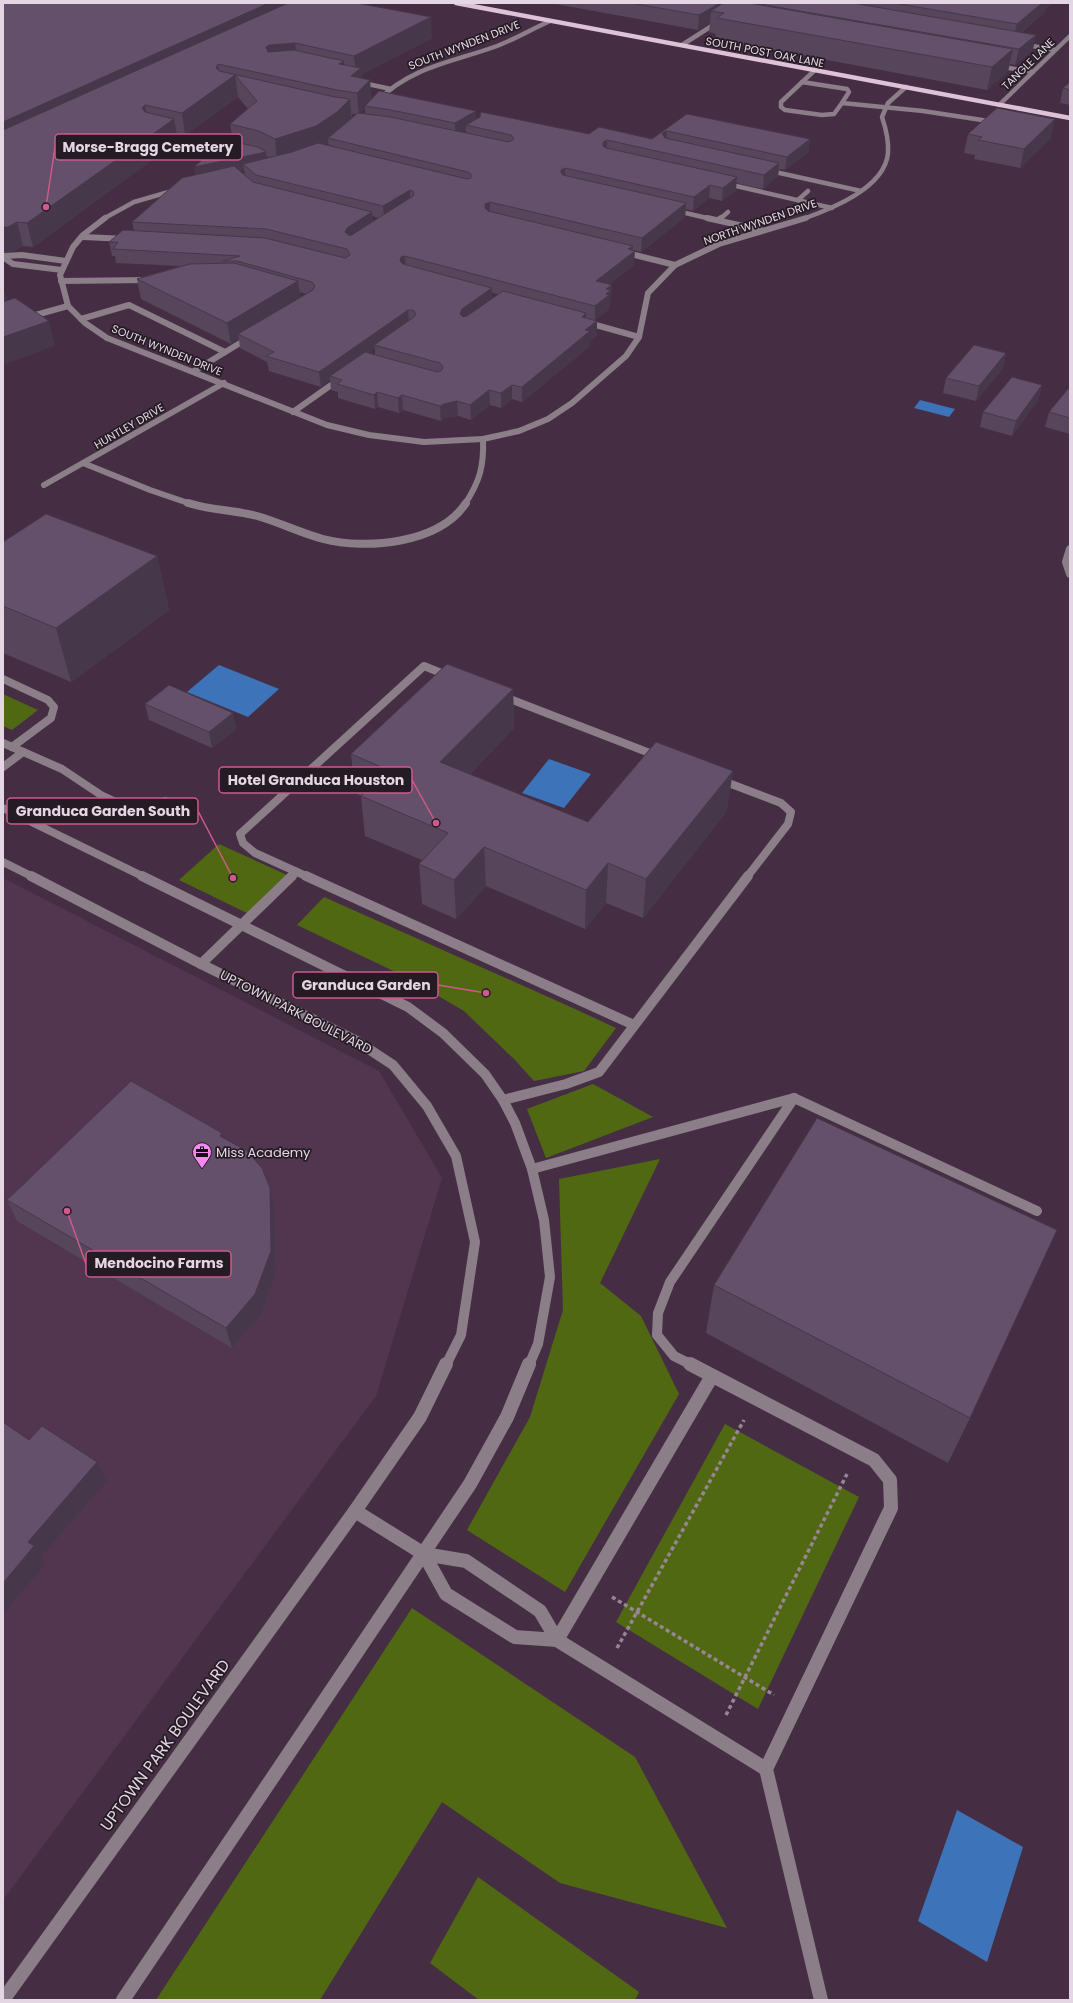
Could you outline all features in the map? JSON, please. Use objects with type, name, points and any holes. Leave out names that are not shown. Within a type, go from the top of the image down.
[{"type":"main road","name":"SOUTH POST OAK LANE","points":[[456,3],[1070,118]]},
{"type":"street","points":[[682,45],[726,17]]},
{"type":"street","name":"SOUTH WYNDEN DRIVE","points":[[376,103],[404,79],[426,68],[498,45],[550,21]]},
{"type":"street","name":"TANGLE LANE","points":[[999,104],[1070,36]]},
{"type":"street","points":[[1016,43],[1055,50]]},
{"type":"street","points":[[991,64],[1032,72]]},
{"type":"street","points":[[802,82],[847,89],[850,92],[834,114],[822,115],[785,110],[781,107],[781,102],[802,82],[815,70]]},
{"type":"street","points":[[355,81],[391,89]]},
{"type":"street","points":[[886,107],[888,103],[906,87]]},
{"type":"street","points":[[842,103],[923,111],[1004,123]]},
{"type":"street","name":"NORTH WYNDEN DRIVE","points":[[224,383],[327,425],[369,435],[424,442],[483,439],[520,431],[554,415],[572,402],[626,356],[639,337],[648,293],[675,265],[719,244],[761,230],[797,221],[832,208],[861,191],[880,173],[888,155],[888,135],[882,117],[886,107]]},
{"type":"street","points":[[1041,118],[1045,113]]},
{"type":"street","points":[[158,133],[239,152]]},
{"type":"street","points":[[763,169],[861,191]]},
{"type":"street","points":[[713,181],[832,208]]},
{"type":"street","name":"SOUTH WYNDEN DRIVE","points":[[185,188],[151,195],[107,215],[83,236],[73,248],[60,275],[61,281],[68,306],[81,319],[114,341],[224,383]]},
{"type":"street","points":[[798,200],[808,191]]},
{"type":"street","points":[[663,208],[761,230]]},
{"type":"street","points":[[718,220],[728,212]]},
{"type":"street","points":[[83,236],[132,239]]},
{"type":"street","points":[[620,252],[675,265]]},
{"type":"street","points":[[3,256],[22,255],[66,261]]},
{"type":"street","points":[[3,256],[13,264],[62,270]]},
{"type":"street","points":[[28,266],[38,257]]},
{"type":"street","points":[[61,281],[161,279]]},
{"type":"street","points":[[81,319],[128,305],[225,352]]},
{"type":"street","points":[[3,324],[68,306]]},
{"type":"street","points":[[577,320],[639,337]]},
{"type":"street","points":[[194,371],[258,332]]},
{"type":"street","points":[[294,412],[346,375]]},
{"type":"street","name":"HUNTLEY DRIVE","points":[[44,485],[224,383]]},
{"type":"street","points":[[83,463],[191,504],[257,516],[330,541],[362,544],[394,542],[423,536],[444,525],[474,493],[483,463],[483,439]]},
{"type":"street","points":[[1070,549],[1066,559],[1066,566],[1070,574]]},
{"type":"street","points":[[461,680],[424,666],[240,834],[243,843],[255,853],[634,1025]]},
{"type":"street","points":[[3,680],[48,700],[54,707],[51,718],[12,748]]},
{"type":"street","points":[[491,692],[670,760]]},
{"type":"street","points":[[3,743],[62,769],[101,795],[131,809],[146,808],[165,801]]},
{"type":"street","points":[[3,767],[23,752]]},
{"type":"street","points":[[503,1100],[566,1084],[594,1075],[609,1060],[634,1025],[788,824],[791,812],[781,803],[707,775]]},
{"type":"street","points":[[3,808],[408,1007],[443,1032],[485,1074],[503,1100],[515,1123],[532,1169],[544,1220],[550,1277],[538,1344],[507,1417],[470,1484],[123,2000]]},
{"type":"street","name":"UPTOWN PARK BOULEVARD","points":[[3,862],[201,964],[355,1040],[393,1065],[427,1106],[456,1156],[475,1242],[461,1335],[420,1417],[355,1511],[3,2000]]},
{"type":"street","name":"UPTOWN PARK BOULEVARD","points":[[201,964],[296,872]]},
{"type":"street","points":[[532,1169],[794,1098],[1037,1211]]},
{"type":"street","points":[[794,1098],[670,1282],[658,1313],[657,1335],[674,1356],[874,1460],[890,1480],[891,1508],[766,1769],[821,2000]]},
{"type":"street","points":[[557,1640],[712,1376]]},
{"type":"street","points":[[355,1511],[424,1554],[466,1561],[540,1611],[557,1640],[766,1769]]},
{"type":"street","points":[[424,1554],[446,1594],[515,1637],[557,1640]]},
{"type":"path","points":[[605,1670],[756,1399]]},
{"type":"path","points":[[715,1738],[858,1452]]},
{"type":"path","points":[[590,1584],[795,1708]]},
{"type":"shaded area","points":[[3,878],[379,1071],[442,1178],[376,1396],[3,1900]]},
{"type":"green space","points":[[3,694],[38,710],[12,730],[3,726]]},
{"type":"green space","points":[[219,844],[287,875],[247,913],[179,880]]},
{"type":"green space","points":[[324,897],[616,1028],[584,1071],[534,1081],[514,1059],[464,1011],[406,977],[297,925]]},
{"type":"green space","points":[[593,1084],[653,1117],[546,1158],[527,1109]]},
{"type":"green space","points":[[660,1159],[600,1283],[641,1316],[679,1394],[565,1592],[467,1530],[530,1417],[563,1310],[559,1179]]},
{"type":"green space","points":[[725,1424],[859,1497],[758,1709],[616,1622]]},
{"type":"green space","points":[[412,1608],[635,1757],[727,1928],[560,1883],[442,1802],[320,2000],[156,2000]]},
{"type":"green space","points":[[478,1877],[639,1992],[635,2000],[479,2000],[430,1963]]},
{"type":"water","points":[[920,400],[955,409],[949,417],[914,408]]},
{"type":"water","points":[[219,665],[279,689],[248,717],[187,692]]},
{"type":"water","points":[[549,759],[591,774],[564,808],[522,793]]},
{"type":"water","points":[[957,1810],[1023,1847],[987,1962],[918,1921]]},
{"type":"building","points":[[3,3],[269,3],[3,122]]},
{"type":"building","points":[[288,3],[357,3],[431,17],[354,56],[295,43],[269,45],[266,47],[268,52],[294,50],[344,61],[339,64],[361,68],[351,76],[370,80],[357,93],[218,64],[216,68],[219,71],[350,99],[337,112],[316,126],[275,139],[259,131],[230,124],[257,101],[235,75],[182,113],[145,105],[142,108],[145,112],[174,119],[27,223],[17,222],[8,227],[3,227],[3,130]]},
{"type":"building","points":[[631,3],[720,3],[699,15]]},
{"type":"building","points":[[723,3],[749,3],[1013,49],[992,67],[717,18],[724,13],[711,11]]},
{"type":"building","points":[[754,3],[853,3],[1036,35],[1019,49]]},
{"type":"building","points":[[894,3],[1042,3],[1017,24]]},
{"type":"building","points":[[1070,82],[1070,90],[1063,88]]},
{"type":"building","points":[[379,91],[476,111],[455,123],[365,106]]},
{"type":"building","points":[[997,108],[1055,119],[1024,149],[978,140],[982,137],[968,134]]},
{"type":"building","points":[[481,112],[589,134],[599,127],[652,139],[687,114],[810,139],[787,157],[667,131],[662,133],[665,138],[779,163],[764,175],[607,140],[603,142],[603,146],[606,148],[737,177],[723,188],[710,185],[694,197],[565,168],[561,170],[563,175],[686,203],[642,238],[490,202],[485,204],[485,208],[488,211],[633,246],[628,249],[635,251],[596,281],[612,285],[606,289],[611,290],[606,294],[609,295],[595,306],[405,256],[401,257],[400,261],[403,264],[492,288],[462,309],[460,314],[463,317],[467,316],[503,291],[586,313],[582,317],[597,321],[585,330],[590,331],[522,387],[512,385],[501,393],[489,390],[470,405],[457,401],[440,406],[402,395],[398,398],[377,392],[374,395],[337,384],[342,380],[330,376],[365,352],[437,372],[441,371],[443,367],[440,363],[374,345],[414,317],[416,314],[413,310],[408,310],[319,372],[266,356],[274,352],[238,334],[313,290],[315,286],[312,282],[237,261],[223,261],[240,256],[113,249],[118,242],[109,242],[123,230],[265,238],[345,258],[350,255],[347,249],[266,229],[132,222],[182,178],[234,166],[253,182],[372,212],[347,228],[345,232],[350,236],[413,196],[414,192],[410,190],[383,206],[256,175],[243,164],[292,152],[318,143],[467,179],[471,178],[471,174],[468,172],[328,138],[358,113],[390,117],[509,142],[514,139],[511,135],[466,125],[480,117]]},
{"type":"building","points":[[225,140],[258,147],[266,152],[194,167]]},
{"type":"building","points":[[234,263],[298,281],[227,323],[137,279],[190,264]]},
{"type":"building","points":[[15,298],[49,321],[3,337],[3,302]]},
{"type":"building","points":[[974,345],[1006,353],[979,386],[946,378]]},
{"type":"building","points":[[1012,377],[1042,385],[1016,421],[983,412]]},
{"type":"building","points":[[1068,389],[1070,389],[1070,418],[1049,412]]},
{"type":"building","points":[[46,514],[157,556],[56,628],[3,606],[3,542]]},
{"type":"building","points":[[447,664],[513,689],[440,762],[588,822],[656,742],[733,771],[646,879],[608,863],[586,890],[484,847],[454,880],[419,864],[448,833],[361,796],[388,770],[351,754]]},
{"type":"building","points":[[169,685],[233,713],[209,732],[145,704]]},
{"type":"building","points":[[131,1081],[222,1133],[220,1136],[247,1151],[262,1168],[270,1188],[271,1251],[255,1294],[226,1328],[7,1200]]},
{"type":"building","points":[[817,1118],[1057,1230],[970,1418],[714,1285]]},
{"type":"building","points":[[3,1422],[29,1440],[42,1426],[97,1462],[28,1542],[34,1546],[3,1583]]},
{"type":"place","name":"Morse-Bragg Cemetery","points":[[46,207]]},
{"type":"place","name":"Hotel Granduca Houston","points":[[436,823]]},
{"type":"place","name":"Granduca Garden South","points":[[233,878]]},
{"type":"place","name":"Granduca Garden","points":[[486,993]]},
{"type":"place","name":"Miss Academy","points":[[202,1169]]},
{"type":"place","name":"Mendocino Farms","points":[[67,1211]]}]
